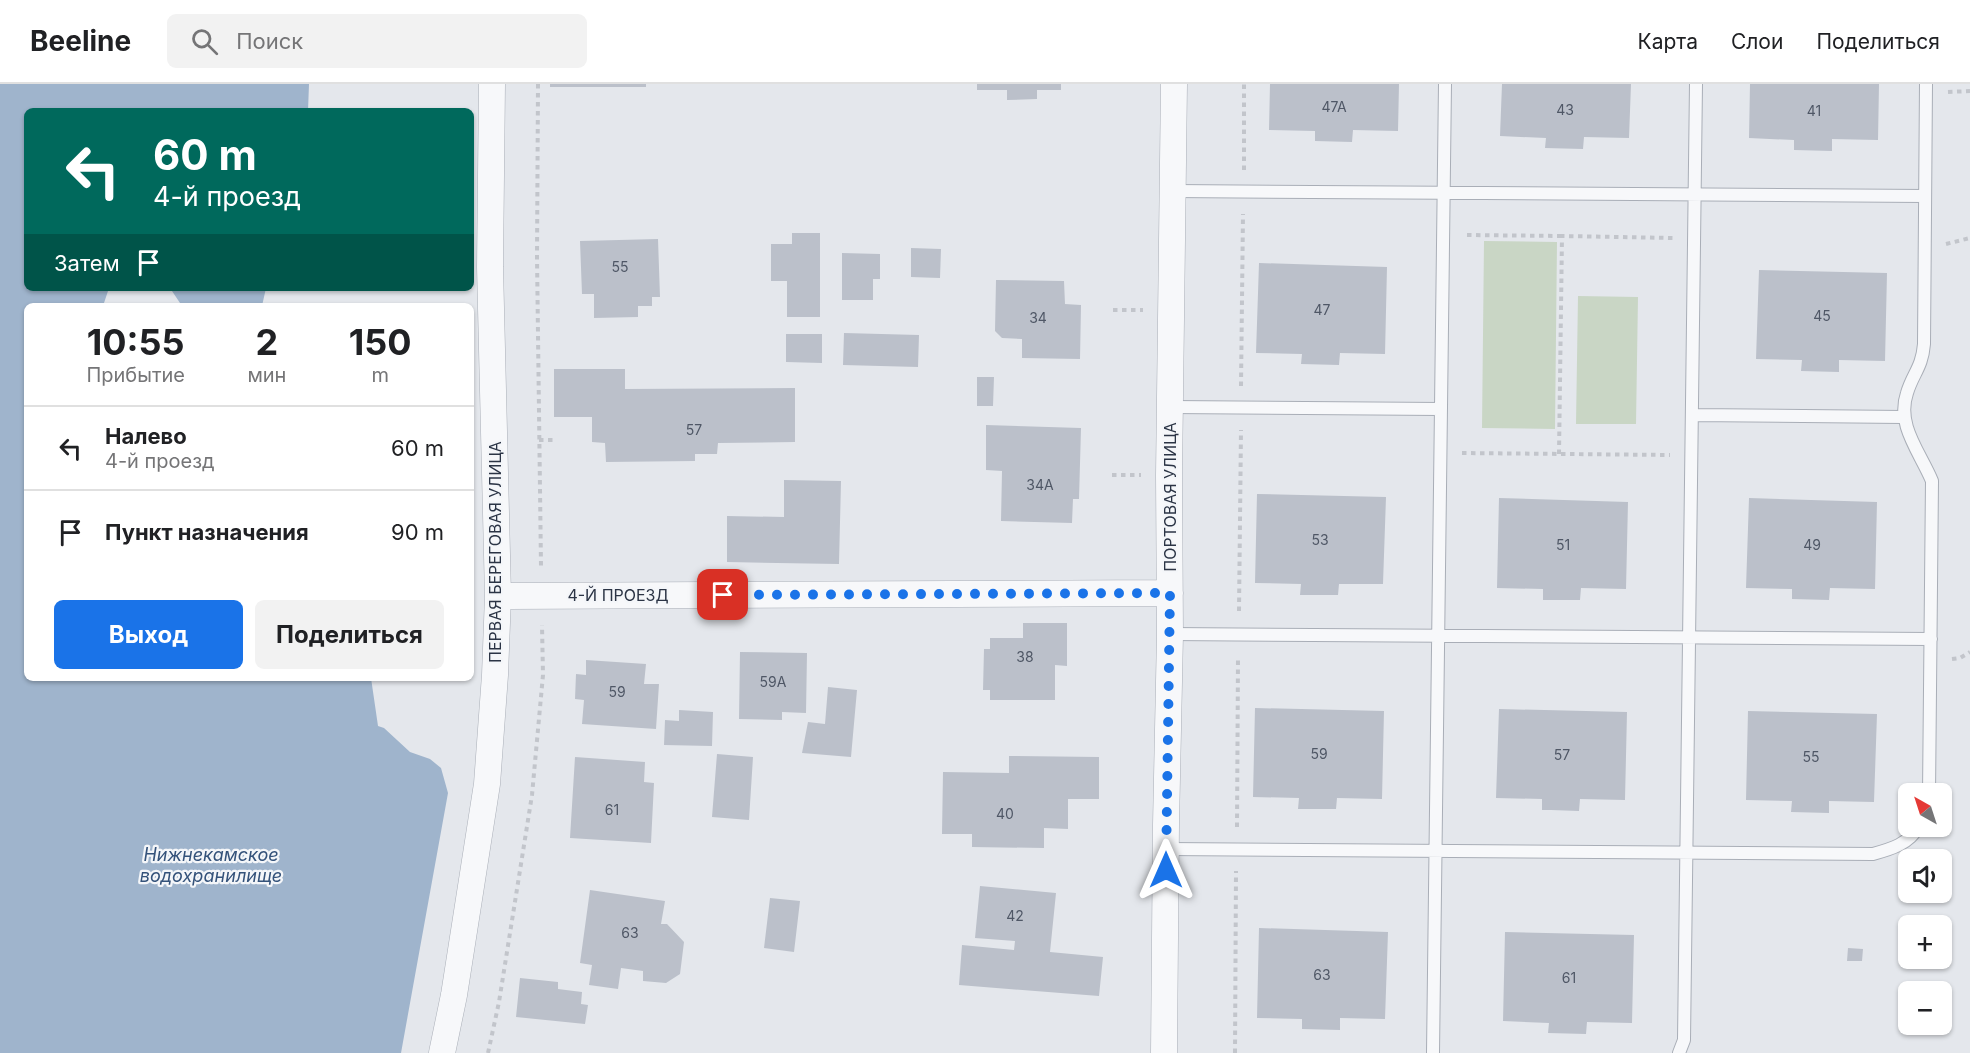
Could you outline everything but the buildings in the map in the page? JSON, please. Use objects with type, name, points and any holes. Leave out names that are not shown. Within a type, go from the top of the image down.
[{"type":"street","name":"ПЕРВАЯ БЕРЕГОВАЯ УЛИЦА","points":[[442,1053],[487,784],[498,596],[490,267],[492,84]]},
{"type":"street","name":"ПОРТОВАЯ УЛИЦА","points":[[1164,1053],[1174,84]]},
{"type":"street","name":"4-Й ПРОЕЗД","points":[[498,596],[1170,593]]},
{"type":"lane","points":[[1433,1053],[1445,84]]},
{"type":"lane","points":[[1679,1053],[1684,1040],[1696,84]]},
{"type":"lane","points":[[1926,84],[1923,356],[1907,391],[1904,417],[1907,431],[1932,481],[1929,783]]},
{"type":"lane","points":[[1173,191],[1925,196]]},
{"type":"lane","points":[[1171,407],[1441,409]]},
{"type":"lane","points":[[1692,415],[1904,417]]},
{"type":"lane","points":[[1170,634],[1931,639]]},
{"type":"lane","points":[[1166,849],[1873,854],[1893,849],[1911,837]]},
{"type":"path","points":[[1235,1053],[1244,84]]},
{"type":"path","points":[[1443,235],[1694,238]]},
{"type":"path","points":[[1559,454],[1562,236]]},
{"type":"path","points":[[539,441],[556,440]]},
{"type":"path","points":[[1440,453],[1692,455]]},
{"type":"green space","points":[[1484,241],[1557,242],[1555,429],[1482,428]]},
{"type":"green space","points":[[1578,296],[1638,297],[1636,424],[1576,424]]},
{"type":"water","name":"Нижнекамское водохранилище","points":[[0,84],[309,84],[308,108],[24,108],[24,291],[108,291],[104,303],[24,303],[24,681],[371,681],[378,726],[384,728],[410,752],[430,759],[441,768],[448,793],[401,1053],[0,1053]]},
{"type":"water","points":[[172,291],[265,291],[263,303],[180,303]]},
{"type":"route","points":[[723,595],[1170,593],[1166,870]]}]
